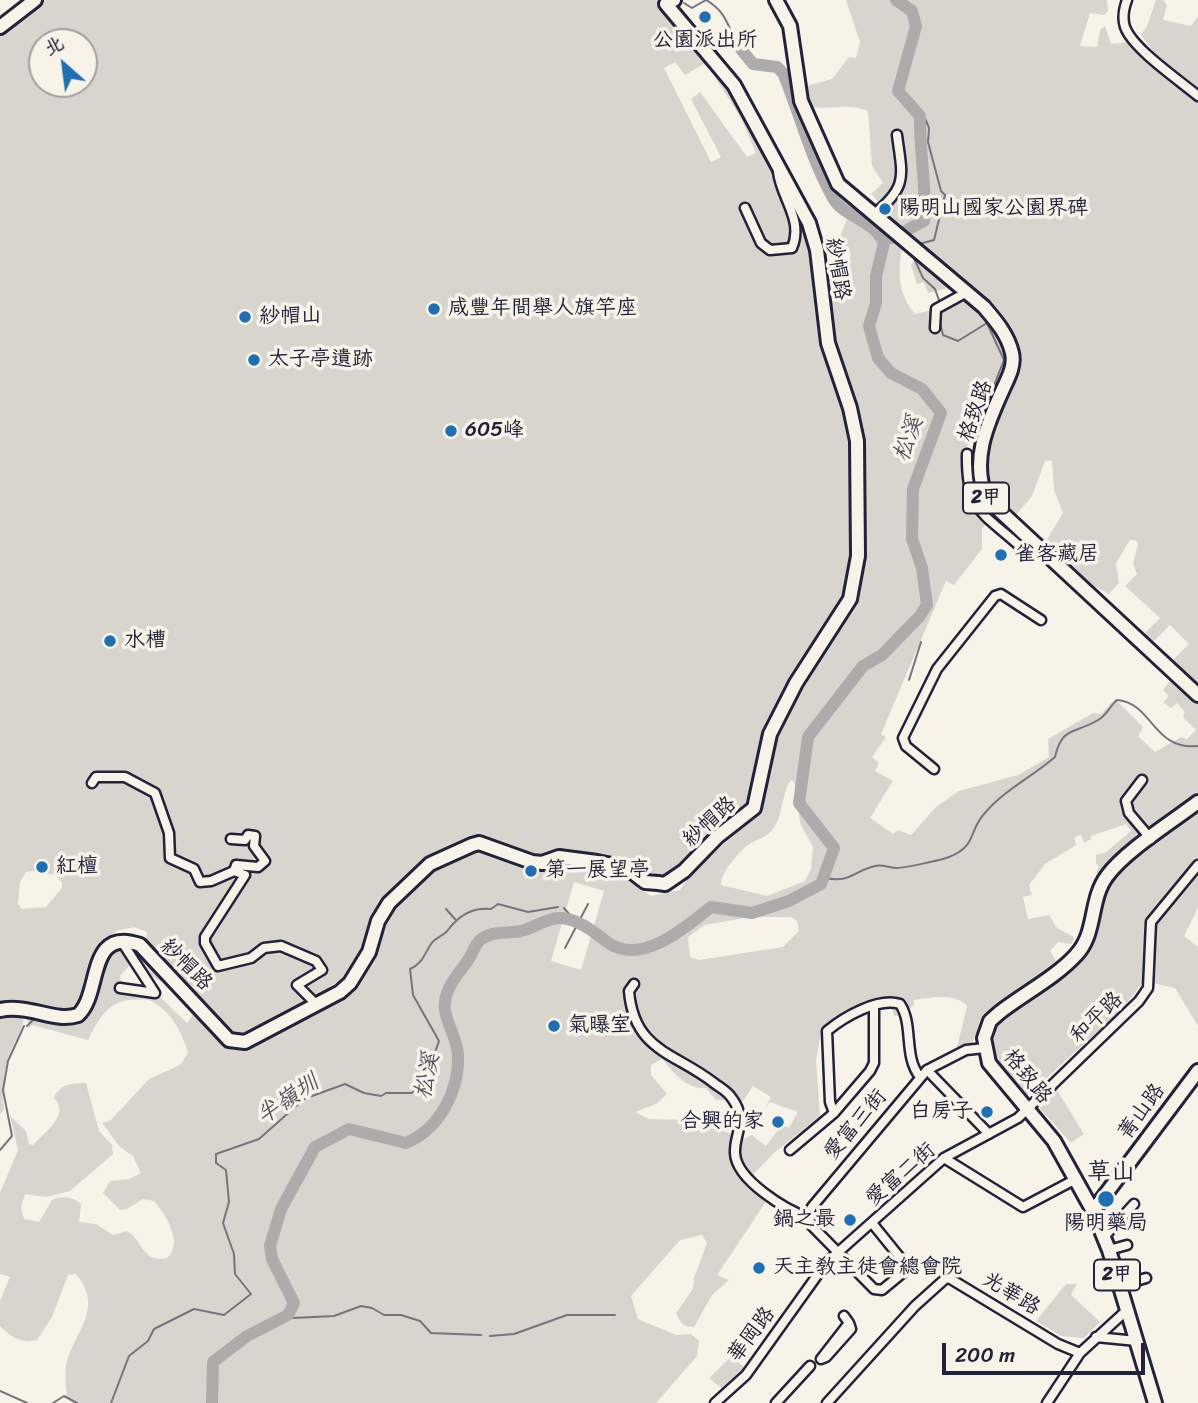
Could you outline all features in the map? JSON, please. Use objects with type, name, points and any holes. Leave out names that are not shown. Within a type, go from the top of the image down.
[{"type":"street","points":[[0,27],[35,0]]},
{"type":"street","name":"2甲","points":[[776,0],[790,26],[801,101],[831,173],[856,201],[877,215]]},
{"type":"street","points":[[1127,0],[1123,17],[1128,33],[1139,46],[1198,96]]},
{"type":"street","name":"紗帽路","points":[[122,942],[140,945],[185,990],[221,1032],[237,1043],[245,1042],[350,983],[369,952],[378,920],[389,903],[430,864],[451,853],[479,844],[532,862],[569,857],[627,868],[645,882],[665,884],[684,871],[717,837],[754,808],[770,734],[796,683],[850,599],[858,556],[857,441],[828,343],[817,250],[809,223],[734,85],[667,1]]},
{"type":"street","points":[[877,215],[892,199],[904,173],[897,135]]},
{"type":"street","points":[[745,208],[761,243],[770,250],[792,248],[796,240],[795,219],[779,186],[777,166]]},
{"type":"street","name":"格致路","points":[[877,215],[967,292],[999,324],[1013,355],[1012,369],[984,437],[979,466],[987,499],[1009,529],[1030,542],[1198,695]]},
{"type":"street","points":[[935,328],[936,309],[967,292]]},
{"type":"street","points":[[967,454],[967,486],[972,500],[1009,529]]},
{"type":"street","points":[[934,768],[905,746],[903,738],[937,669],[995,596],[1001,594],[1041,620]]},
{"type":"street","points":[[92,783],[96,777],[125,777],[155,793],[169,833],[170,858],[194,869],[200,882],[211,881],[233,871],[245,874],[205,937],[205,943],[218,966],[251,958],[264,947],[281,946],[316,961],[322,971],[297,985],[316,1004]]},
{"type":"street","points":[[1142,780],[1126,801],[1129,813],[1151,839]]},
{"type":"street","name":"格致路","points":[[1155,1403],[1109,1250],[1093,1211],[1055,1142],[989,1063],[985,1048],[990,1021],[1067,963],[1083,947],[1106,877],[1198,802]]},
{"type":"street","points":[[231,839],[245,840],[248,835],[255,836],[254,846],[265,861],[258,867],[236,865],[233,871]]},
{"type":"street","name":"和平路","points":[[1026,1109],[1139,1001],[1147,988],[1151,922],[1198,865]]},
{"type":"street","points":[[0,1010],[25,1007],[54,1016],[78,1015],[89,999],[97,961],[105,949],[122,942],[155,993],[120,989]]},
{"type":"street","points":[[634,984],[629,991],[641,1032],[666,1054],[702,1073],[732,1097],[742,1129],[734,1152],[737,1164],[752,1184],[809,1219],[812,1226],[874,1289],[888,1287],[905,1271],[906,1265],[872,1223]]},
{"type":"street","points":[[834,1113],[830,1102],[827,1031],[874,1005],[891,1001],[901,1004],[905,1011],[912,1062],[989,1133]]},
{"type":"street","points":[[790,1150],[834,1113],[874,1063],[874,1005]]},
{"type":"street","name":"愛富三街","points":[[809,1219],[811,1206],[923,1073],[966,1050],[985,1048]]},
{"type":"street","name":"菁山路","points":[[1093,1211],[1198,1071]]},
{"type":"street","name":"愛富二街","points":[[839,1252],[944,1158],[1018,1118],[1026,1109]]},
{"type":"street","points":[[944,1158],[1023,1207],[1076,1179]]},
{"type":"street","points":[[1104,1237],[1134,1205]]},
{"type":"street","points":[[1109,1250],[1127,1245]]},
{"type":"street","name":"華岡路","points":[[715,1403],[746,1375],[826,1263],[839,1252]]},
{"type":"street","name":"光華路","points":[[827,1403],[915,1306],[949,1278],[1058,1344],[1080,1353]]},
{"type":"street","points":[[1120,1286],[1146,1278]]},
{"type":"street","points":[[1047,1403],[1080,1353],[1127,1310]]},
{"type":"street","points":[[1096,1337],[1137,1341]]},
{"type":"street","points":[[776,1403],[810,1366]]},
{"type":"shaded area","points":[[41,0],[656,0],[733,86],[808,223],[852,440],[856,520],[850,585],[839,613],[773,716],[743,812],[677,872],[667,876],[648,877],[627,867],[540,860],[478,838],[440,851],[424,859],[389,897],[366,949],[344,978],[258,1032],[235,1035],[224,1029],[154,955],[146,942],[147,932],[134,927],[116,931],[84,1003],[76,1012],[0,1007],[0,31]],"holes":[[[675,62],[685,75],[704,64],[709,68],[741,118],[756,153],[747,157],[700,92],[691,99],[721,157],[711,162],[664,68]],[[26,872],[55,875],[62,882],[62,888],[46,907],[22,909],[18,904],[20,882]]]},
{"type":"shaded area","points":[[846,0],[1107,0],[1108,11],[1104,15],[1090,13],[1080,46],[1097,47],[1100,30],[1105,26],[1111,44],[1127,42],[1138,56],[1149,57],[1153,51],[1141,35],[1156,0],[1163,0],[1167,5],[1163,20],[1191,26],[1198,16],[1198,687],[1170,663],[1189,644],[1170,625],[1151,644],[1142,636],[1160,618],[1125,586],[1137,574],[1133,564],[1138,544],[1136,540],[1130,540],[1116,563],[1119,583],[1109,594],[1096,587],[1085,587],[1042,548],[1063,513],[1054,490],[1052,461],[1045,461],[1032,496],[1011,521],[989,499],[983,457],[1014,346],[926,253],[928,248],[893,218],[871,194],[883,183],[872,166],[868,111],[853,107],[807,106],[807,86],[832,79],[849,57],[856,58],[860,42]]},
{"type":"shaded area","points":[[834,186],[845,201],[902,245],[902,289],[915,314],[932,310],[955,295],[948,288],[928,293],[924,282],[917,284],[911,265],[915,259],[926,262],[989,317],[1009,354],[969,439],[965,462],[965,484],[971,505],[986,524],[982,529],[982,549],[954,585],[946,581],[881,734],[886,737],[872,757],[879,763],[875,771],[893,781],[870,818],[893,834],[898,830],[911,835],[936,807],[959,791],[1018,775],[1049,757],[1048,739],[1093,713],[1101,714],[1115,699],[1143,727],[1138,736],[1155,752],[1181,737],[1187,739],[1196,730],[1183,717],[1185,712],[1177,703],[1171,708],[1163,702],[1169,696],[1163,690],[1171,679],[1198,700],[1198,792],[1102,874],[1096,873],[1099,866],[1096,864],[1096,855],[1105,853],[1131,831],[1126,824],[1091,836],[1091,839],[1084,843],[1081,835],[1074,837],[1076,845],[1045,864],[1029,885],[1032,895],[1023,897],[1028,919],[1049,915],[1057,928],[1074,937],[1072,944],[1058,942],[1050,951],[1056,961],[1046,973],[983,1014],[971,1046],[959,1050],[957,1047],[967,1006],[949,997],[914,1000],[914,1005],[901,1016],[894,1016],[892,1008],[857,1011],[821,1032],[816,1061],[820,1116],[775,1152],[744,1184],[767,1200],[717,1275],[729,1280],[712,1295],[694,1327],[688,1327],[681,1322],[676,1313],[693,1289],[694,1278],[707,1243],[702,1235],[680,1240],[631,1296],[638,1319],[676,1335],[691,1334],[699,1341],[697,1356],[656,1403],[73,1403],[67,1399],[66,1365],[83,1325],[88,1305],[84,1285],[76,1274],[68,1275],[52,1317],[37,1340],[17,1339],[0,1326],[0,1301],[10,1277],[0,1274],[0,1193],[18,1150],[10,1116],[26,1131],[29,1144],[33,1145],[58,1117],[58,1104],[54,1098],[56,1093],[71,1084],[86,1083],[99,1131],[112,1145],[113,1154],[70,1191],[46,1197],[25,1194],[21,1207],[24,1219],[39,1222],[52,1200],[71,1198],[81,1204],[79,1222],[96,1224],[113,1235],[127,1231],[147,1254],[159,1259],[167,1258],[172,1252],[174,1237],[168,1221],[154,1201],[143,1199],[127,1209],[120,1210],[103,1193],[110,1181],[129,1179],[141,1173],[133,1156],[120,1147],[102,1123],[111,1120],[149,1079],[180,1065],[188,1053],[174,1022],[163,1009],[149,1000],[126,1001],[111,1007],[99,1020],[88,1040],[32,1025],[29,1028],[26,1009],[69,1020],[103,964],[121,947],[132,942],[234,1047],[341,997],[388,908],[439,862],[477,849],[506,855],[539,869],[566,861],[626,871],[639,881],[636,887],[651,896],[680,890],[691,874],[750,820],[764,794],[775,741],[785,715],[862,565],[865,472],[858,423],[831,337],[830,305],[846,279],[851,254],[843,244],[841,234],[848,216],[837,208]],"holes":[[[792,780],[796,786],[800,823],[813,847],[811,869],[805,881],[767,896],[721,885],[727,869],[740,852],[772,830],[779,818]],[[574,882],[604,891],[581,970],[551,961]],[[750,917],[791,917],[797,921],[799,931],[783,947],[699,960],[690,957],[688,937],[705,925]],[[130,965],[166,984],[193,1015],[187,1023],[157,994],[121,981],[120,976]],[[662,1059],[681,1079],[693,1086],[706,1088],[716,1100],[743,1101],[753,1086],[771,1097],[765,1108],[770,1102],[798,1112],[789,1128],[782,1125],[766,1146],[752,1135],[733,1144],[733,1135],[697,1120],[649,1119],[635,1112],[656,1104],[667,1094],[651,1075],[651,1065]]]},
{"type":"shaded area","points":[[1198,812],[1198,908],[1184,936],[1198,947],[1198,1026],[1175,988],[1144,981],[1121,1010],[1028,1095],[1022,1097],[999,1070],[992,1055],[991,1038],[996,1026],[1018,1004],[1076,964],[1086,954],[1094,940],[1103,901],[1112,884],[1148,850]]},
{"type":"shaded area","points":[[24,1011],[21,1030],[6,1065],[3,1084],[4,1110],[0,1114],[0,1013]]},
{"type":"shaded area","points":[[1055,1087],[1084,1134],[1071,1143],[1035,1103]]},
{"type":"shaded area","points":[[1066,1284],[1077,1284],[1071,1295],[1100,1322],[1084,1338],[1061,1336],[1036,1321]]},
{"type":"shaded area","points":[[731,1357],[753,1373],[730,1395],[709,1378]]},
{"type":"waterway","name":"松溪","points":[[684,3],[692,8],[706,0],[714,5],[724,17],[741,49]]},
{"type":"waterway","points":[[892,238],[924,221],[925,208],[920,116],[898,91],[916,26],[912,11],[896,0]]},
{"type":"waterway","name":"松溪","points":[[212,1403],[213,1362],[247,1336],[288,1315],[294,1303],[272,1259],[270,1246],[281,1209],[315,1147],[349,1129],[406,1143],[428,1129],[445,1108],[455,1083],[458,1056],[445,1010],[446,996],[480,940],[490,935],[521,931],[551,919],[561,918],[580,924],[620,948],[634,950],[662,941],[711,907],[752,913],[789,901],[821,884],[834,848],[799,803],[808,737],[863,666],[882,655],[927,605],[922,568],[912,539],[913,489],[941,413],[922,389],[891,373],[878,358],[869,326],[876,303],[876,276],[884,243],[872,228],[844,210],[833,198],[812,152],[783,73],[777,67],[753,64],[741,49]]},
{"type":"waterway","points":[[919,244],[934,240],[945,195],[941,191],[928,142],[929,128],[924,116],[920,116]]},
{"type":"waterway","points":[[912,254],[923,278],[935,289],[940,303]]},
{"type":"waterway","points":[[939,319],[943,335],[958,341],[987,323],[1004,360],[980,421],[972,465],[972,481]]},
{"type":"waterway","points":[[909,680],[921,642]]},
{"type":"waterway","name":"松溪","points":[[825,878],[847,878],[868,868],[897,868],[958,853],[968,843],[979,821],[992,805],[1055,757],[1061,740],[1066,735],[1101,718],[1117,700],[1139,709],[1171,741],[1183,746],[1198,746]]},
{"type":"waterway","name":"半嶺圳","points":[[111,1403],[129,1356],[148,1341],[154,1329],[194,1309],[224,1315],[251,1294],[235,1274],[234,1254],[223,1223],[229,1202],[226,1170],[216,1163],[216,1154],[259,1139],[304,1099],[345,1084],[364,1093],[381,1096],[386,1093],[412,1093],[431,1063],[439,1041],[413,995],[410,969],[420,962],[433,942],[461,916],[472,911],[491,909],[498,904],[528,912],[558,907]]},
{"type":"waterway","name":"松溪","points":[[565,948],[588,904]]},
{"type":"waterway","name":"半嶺圳","points":[[564,908],[573,919]]},
{"type":"waterway","points":[[446,909],[455,919]]},
{"type":"waterway","points":[[27,1026],[36,1017]]},
{"type":"waterway","points":[[0,1150],[12,1136],[3,1090],[8,1061],[24,1026]]},
{"type":"waterway","points":[[288,1315],[293,1318],[334,1316],[361,1306],[372,1308],[384,1315],[401,1315],[420,1321],[431,1333],[481,1335]]},
{"type":"waterway","points":[[490,1336],[514,1334],[567,1315],[615,1315]]},
{"type":"waterway","name":"半嶺圳","points":[[0,1391],[27,1403]]},
{"type":"waterway","name":"半嶺圳","points":[[53,1403],[64,1396],[77,1403]]},
{"type":"place","name":"公園派出所","points":[[705,17]]},
{"type":"place","name":"陽明山國家公園界碑","points":[[885,209]]},
{"type":"place","name":"咸豐年間舉人旗竿座","points":[[434,309]]},
{"type":"place","name":"紗帽山","points":[[245,317]]},
{"type":"place","name":"太子亭遺跡","points":[[254,360]]},
{"type":"place","name":"605峰","points":[[451,431]]},
{"type":"place","name":"雀客藏居","points":[[1001,555]]},
{"type":"place","name":"水槽","points":[[110,641]]},
{"type":"place","name":"紅檀","points":[[42,867]]},
{"type":"place","name":"第一展望亭","points":[[531,871]]},
{"type":"place","name":"氣曝室","points":[[554,1026]]},
{"type":"place","name":"白房子","points":[[987,1112]]},
{"type":"place","name":"合興的家","points":[[778,1122]]},
{"type":"place","name":"陽明藥局","points":[[1106,1199]]},
{"type":"place","name":"鍋之最","points":[[850,1220]]},
{"type":"place","name":"天主教主徒會總會院","points":[[759,1268]]},
{"type":"district","name":"草山","points":[[1111,1173]]}]
